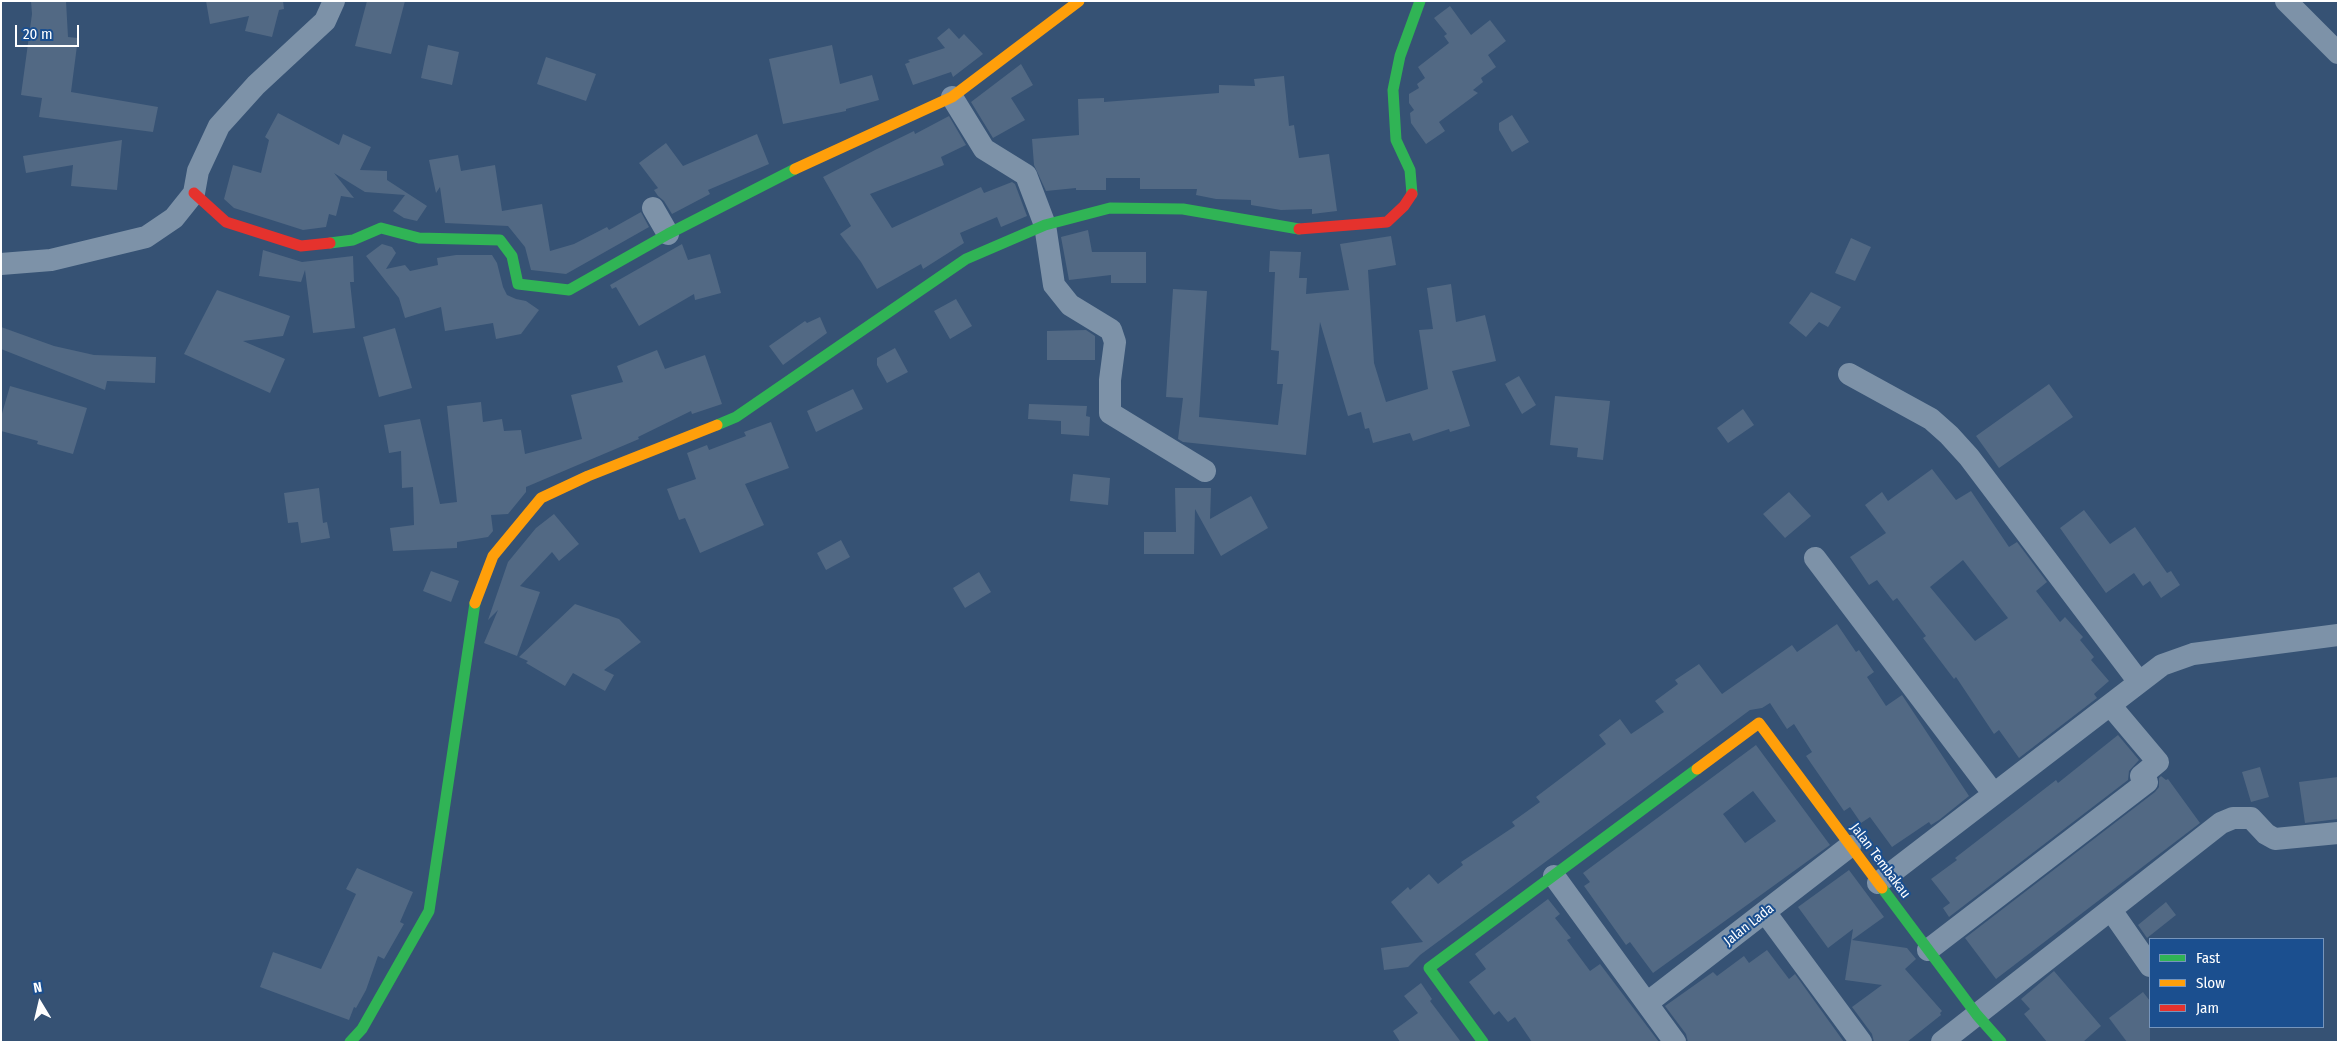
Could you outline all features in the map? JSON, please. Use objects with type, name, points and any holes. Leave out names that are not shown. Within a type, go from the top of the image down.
[{"type":"street","points":[[1,264],[51,260],[146,237],[174,218],[194,193],[198,171],[219,126],[256,85],[325,21],[334,1]]},
{"type":"street","points":[[194,193],[226,222],[301,246],[353,240],[381,228],[419,238],[500,240],[512,256],[518,284],[569,290],[668,234],[788,172],[952,97],[1079,1]]},
{"type":"street","points":[[350,1042],[362,1029],[429,911],[474,606],[494,556],[541,498],[588,476],[736,417],[966,259],[1045,225],[1110,208],[1183,209],[1305,230],[1387,222],[1404,206],[1412,194],[1410,170],[1396,140],[1394,90],[1400,56],[1420,1]]},
{"type":"street","points":[[2286,1],[2338,53]]},
{"type":"street","points":[[952,97],[984,149],[1026,175],[1045,225],[1054,285],[1070,305],[1111,330],[1115,342],[1110,380],[1110,413],[1205,471]]},
{"type":"street","points":[[652,208],[668,234]]},
{"type":"street","points":[[1849,374],[1931,419],[1949,435],[1969,457],[2139,682]]},
{"type":"street","points":[[1815,558],[1994,793]]},
{"type":"street","points":[[1878,884],[2162,665],[2193,654],[2338,635]]},
{"type":"street","points":[[1928,950],[2147,782],[2141,776],[2158,762],[2110,705]]},
{"type":"street","name":"Jalan Tembakau","points":[[1554,876],[1759,723],[1977,1015],[2001,1042]]},
{"type":"street","points":[[1942,1042],[2221,823],[2233,818],[2250,818],[2266,834],[2275,839],[2338,833]]},
{"type":"street","name":"Jalan Lada","points":[[1647,1003],[1850,846]]},
{"type":"street","points":[[1483,1042],[1429,968],[1554,876],[1675,1042]]},
{"type":"street","points":[[2111,910],[2149,965]]},
{"type":"street","points":[[1765,912],[1861,1042]]},
{"type":"building","points":[[31,1],[66,1],[68,37],[78,38],[71,92],[158,107],[153,132],[39,117],[42,98],[21,95],[32,14]]},
{"type":"building","points":[[206,1],[283,1],[284,9],[279,10],[272,37],[245,31],[249,16],[210,24]]},
{"type":"building","points":[[367,1],[405,1],[391,54],[355,46]]},
{"type":"building","points":[[1450,6],[1471,35],[1490,20],[1506,41],[1488,55],[1496,67],[1481,78],[1483,82],[1473,90],[1478,93],[1439,122],[1445,131],[1426,144],[1411,123],[1410,113],[1414,110],[1409,103],[1409,94],[1419,88],[1417,84],[1425,78],[1418,67],[1449,43],[1444,36],[1447,34],[1434,18]]},
{"type":"building","points":[[949,28],[959,39],[964,34],[983,54],[953,77],[951,72],[913,85],[905,64],[910,62],[908,60],[945,48],[937,38]]},
{"type":"building","points":[[428,45],[459,52],[452,85],[421,78]]},
{"type":"building","points":[[832,45],[840,84],[872,75],[879,100],[846,109],[846,111],[783,124],[769,59]]},
{"type":"building","points":[[546,57],[596,74],[586,101],[537,84]]},
{"type":"building","points":[[1021,64],[1033,85],[1011,98],[1025,120],[993,138],[971,102]]},
{"type":"building","points":[[1284,76],[1289,126],[1294,125],[1299,158],[1329,154],[1337,211],[1312,214],[1312,209],[1281,210],[1251,205],[1251,200],[1216,199],[1196,195],[1197,189],[1140,189],[1140,178],[1106,178],[1106,190],[1076,190],[1076,188],[1046,191],[1034,165],[1032,139],[1079,135],[1078,99],[1104,98],[1104,102],[1219,93],[1219,85],[1255,86],[1254,79]]},
{"type":"building","points":[[278,113],[339,145],[343,134],[371,147],[360,170],[387,171],[387,180],[427,206],[417,221],[404,218],[393,211],[405,195],[365,192],[334,173],[354,198],[341,196],[336,216],[329,214],[326,227],[303,230],[234,208],[224,199],[233,165],[261,173],[269,140],[265,137]]},
{"type":"building","points":[[1512,115],[1529,142],[1512,152],[1499,130],[1499,123]]},
{"type":"building","points":[[949,116],[966,145],[941,157],[944,165],[870,194],[892,228],[981,187],[984,193],[1012,182],[1015,184],[1027,216],[1001,227],[997,217],[960,233],[964,243],[923,269],[921,264],[877,289],[861,262],[840,234],[851,226],[823,177],[914,131],[915,134]]},
{"type":"building","points":[[757,134],[769,164],[708,190],[710,194],[672,214],[654,190],[658,188],[639,163],[666,143],[683,166]]},
{"type":"building","points":[[122,140],[117,190],[71,186],[73,165],[26,173],[23,156]]},
{"type":"building","points":[[458,155],[461,171],[495,165],[502,211],[542,204],[550,251],[574,244],[607,227],[609,230],[641,212],[649,227],[566,274],[531,270],[525,247],[508,226],[445,223],[440,187],[436,193],[429,160]]},
{"type":"building","points":[[1088,230],[1092,252],[1146,252],[1146,283],[1111,283],[1111,275],[1069,280],[1061,237]]},
{"type":"building","points":[[1391,236],[1396,265],[1368,270],[1374,363],[1386,402],[1428,389],[1419,330],[1433,329],[1427,288],[1451,284],[1456,322],[1485,315],[1496,361],[1452,371],[1470,426],[1450,432],[1449,429],[1413,441],[1410,433],[1373,443],[1369,428],[1365,429],[1361,412],[1348,416],[1320,322],[1306,455],[1183,442],[1178,439],[1183,398],[1166,397],[1173,289],[1207,291],[1199,417],[1278,425],[1283,384],[1277,384],[1279,351],[1271,350],[1275,272],[1269,272],[1270,251],[1301,252],[1299,278],[1307,278],[1306,294],[1349,290],[1340,244]]},
{"type":"building","points":[[1851,238],[1871,247],[1855,281],[1835,273]]},
{"type":"building","points":[[382,244],[392,247],[396,253],[386,269],[405,265],[410,271],[438,265],[437,258],[456,255],[492,255],[497,263],[507,295],[526,301],[539,310],[521,334],[496,339],[493,323],[445,331],[441,307],[405,318],[399,298],[366,256]]},
{"type":"building","points":[[682,244],[688,260],[710,254],[721,293],[695,300],[694,294],[639,326],[616,287],[612,289],[610,285]]},
{"type":"building","points":[[263,250],[302,262],[353,256],[354,282],[350,282],[355,328],[313,333],[305,270],[301,282],[259,276]]},
{"type":"building","points":[[217,290],[290,316],[283,336],[243,341],[285,359],[270,393],[184,354]]},
{"type":"building","points":[[1811,292],[1841,307],[1828,327],[1819,322],[1806,337],[1789,323]]},
{"type":"building","points":[[956,299],[972,326],[950,339],[934,311]]},
{"type":"building","points":[[820,317],[827,333],[783,365],[769,346],[805,321],[807,323]]},
{"type":"building","points":[[1,327],[54,346],[94,355],[156,357],[155,383],[107,381],[105,390],[1,349]]},
{"type":"building","points":[[395,328],[412,388],[379,397],[363,337]]},
{"type":"building","points":[[1086,330],[1095,336],[1095,360],[1047,360],[1047,331]]},
{"type":"building","points":[[895,348],[908,372],[887,383],[877,365],[877,358]]},
{"type":"building","points":[[657,350],[665,369],[705,355],[722,404],[692,414],[691,411],[638,437],[639,439],[526,487],[526,492],[508,514],[491,515],[493,531],[488,537],[457,542],[457,548],[393,551],[390,528],[414,525],[413,487],[402,488],[401,451],[389,453],[384,425],[420,419],[440,504],[457,502],[447,406],[481,402],[483,422],[502,419],[504,431],[521,430],[525,454],[582,439],[571,395],[623,382],[617,366]]},
{"type":"building","points":[[1519,376],[1536,405],[1522,414],[1505,384]]},
{"type":"building","points":[[2049,384],[2073,417],[1999,468],[1976,436]]},
{"type":"building","points":[[10,386],[87,408],[73,454],[37,444],[38,441],[1,431],[1,417]]},
{"type":"building","points":[[853,389],[863,409],[816,432],[807,411]]},
{"type":"building","points":[[1555,396],[1610,401],[1603,460],[1577,457],[1578,448],[1550,445]]},
{"type":"building","points":[[1029,404],[1087,406],[1086,416],[1090,417],[1089,436],[1061,434],[1061,421],[1028,419]]},
{"type":"building","points":[[1743,409],[1754,425],[1728,443],[1717,428]]},
{"type":"building","points":[[771,422],[789,468],[745,484],[764,525],[700,553],[685,518],[679,520],[667,489],[696,479],[687,453],[707,445],[709,450],[746,436],[744,432]]},
{"type":"building","points":[[1932,469],[1956,500],[1971,491],[2009,547],[2017,542],[2047,582],[2036,591],[2060,622],[2065,617],[2083,637],[2080,640],[2094,657],[2091,660],[2109,681],[2094,694],[2097,698],[2019,758],[1999,730],[1994,734],[1956,677],[1954,679],[1923,638],[1926,636],[1897,598],[1893,601],[1877,580],[1869,585],[1850,557],[1886,533],[1865,505],[1882,492],[1888,501]],"holes":[[[1963,560],[2008,618],[1975,641],[1930,587]]]},
{"type":"building","points":[[1073,474],[1110,478],[1108,505],[1070,501]]},
{"type":"building","points":[[319,488],[323,523],[327,522],[330,538],[301,543],[298,522],[288,523],[284,493]]},
{"type":"building","points":[[1175,488],[1211,488],[1210,519],[1251,496],[1268,528],[1221,556],[1195,509],[1194,554],[1144,554],[1144,532],[1176,532]]},
{"type":"building","points":[[1789,492],[1811,516],[1785,538],[1763,514]]},
{"type":"building","points":[[2084,510],[2110,544],[2135,527],[2167,573],[2171,571],[2180,585],[2161,598],[2150,581],[2143,586],[2134,573],[2106,593],[2060,528]]},
{"type":"building","points":[[554,514],[579,544],[559,561],[552,552],[520,586],[540,592],[517,656],[484,643],[498,610],[488,620],[508,562],[536,528]]},
{"type":"building","points":[[841,540],[850,557],[826,570],[817,553]]},
{"type":"building","points":[[431,571],[459,581],[451,602],[423,591]]},
{"type":"building","points":[[979,572],[991,592],[965,608],[953,588]]},
{"type":"building","points":[[575,604],[619,619],[641,642],[604,670],[614,675],[605,691],[573,673],[565,686],[519,657]]},
{"type":"building","points":[[1837,624],[1856,652],[1859,650],[1874,672],[1867,677],[1886,706],[1902,695],[1969,796],[1939,820],[1931,825],[1929,822],[1892,847],[1870,817],[1861,823],[1850,807],[1844,811],[1806,756],[1812,752],[1794,724],[1787,729],[1770,703],[1762,708],[1750,710],[1420,955],[1408,967],[1384,970],[1381,948],[1423,942],[1391,902],[1408,887],[1410,890],[1429,874],[1438,884],[1463,865],[1461,862],[1515,826],[1512,822],[1540,802],[1536,797],[1606,744],[1599,735],[1620,719],[1631,734],[1664,712],[1655,701],[1678,684],[1675,680],[1699,664],[1722,694],[1792,645],[1797,652]]},
{"type":"building","points":[[2118,735],[2139,760],[2129,771],[2128,780],[1949,917],[1943,908],[1950,903],[1931,879],[1957,860],[1955,858],[2056,780],[2058,783]]},
{"type":"building","points":[[1756,745],[1830,845],[1653,973],[1630,942],[1626,945],[1584,886],[1590,882],[1583,873]],"holes":[[[1753,791],[1776,821],[1745,843],[1723,814]]]},
{"type":"building","points":[[2260,767],[2269,797],[2251,802],[2242,772]]},
{"type":"building","points":[[2161,776],[2166,780],[2168,779],[2200,823],[1996,979],[1965,938],[2155,792],[2159,787],[2159,778]]},
{"type":"building","points":[[2338,777],[2338,819],[2305,823],[2299,782]]},
{"type":"building","points":[[357,868],[413,892],[400,922],[404,924],[384,959],[378,956],[366,990],[356,1008],[354,1007],[349,1020],[260,987],[273,952],[321,969],[356,894],[346,889]]},
{"type":"building","points":[[1849,870],[1884,917],[1852,940],[1907,948],[1916,959],[1905,969],[1942,1011],[1941,1015],[1907,1042],[1874,1042],[1872,1034],[1852,1007],[1882,985],[1845,980],[1853,929],[1828,948],[1798,907]]},
{"type":"building","points":[[1548,899],[1560,914],[1555,918],[1571,938],[1567,940],[1590,971],[1600,964],[1659,1042],[1532,1042],[1515,1017],[1508,1022],[1499,1011],[1494,1015],[1469,982],[1486,969],[1475,954]]},
{"type":"building","points":[[2166,902],[2176,915],[2147,938],[2138,925]]},
{"type":"building","points":[[1767,950],[1789,979],[1795,974],[1844,1042],[1688,1042],[1686,1034],[1665,1006],[1713,972],[1717,976],[1744,956],[1749,963]]},
{"type":"building","points":[[2054,971],[2101,1026],[2083,1042],[2047,1042],[2024,1014],[2030,1009],[2021,999]]},
{"type":"building","points":[[1421,983],[1432,999],[1430,1001],[1461,1042],[1400,1042],[1393,1031],[1418,1013],[1404,996]]},
{"type":"building","points":[[2143,992],[2149,1000],[2150,1042],[2127,1042],[2109,1018]]},
{"type":"traffic: fast","points":[[1412,194],[1410,170],[1396,140],[1393,90],[1400,56],[1420,1]]},
{"type":"traffic: fast","points":[[330,243],[353,240],[381,228],[419,238],[500,240],[512,256],[518,284],[569,290],[668,234],[795,169]]},
{"type":"traffic: fast","points":[[717,425],[736,417],[966,259],[1045,225],[1110,208],[1183,209],[1299,229]]},
{"type":"traffic: fast","points":[[350,1042],[362,1029],[429,911],[475,603]]},
{"type":"traffic: fast","points":[[1483,1042],[1429,968],[1697,769]]},
{"type":"traffic: fast","points":[[1882,888],[1977,1015],[2001,1042]]},
{"type":"traffic: slow","points":[[795,169],[952,97],[1079,1]]},
{"type":"traffic: slow","points":[[475,603],[493,556],[541,498],[588,476],[717,425]]},
{"type":"traffic: slow","points":[[1697,769],[1759,723],[1882,888]]},
{"type":"traffic: jam","points":[[194,193],[226,222],[301,246],[330,243]]},
{"type":"traffic: jam","points":[[1299,229],[1387,222],[1404,206],[1412,194]]}]
